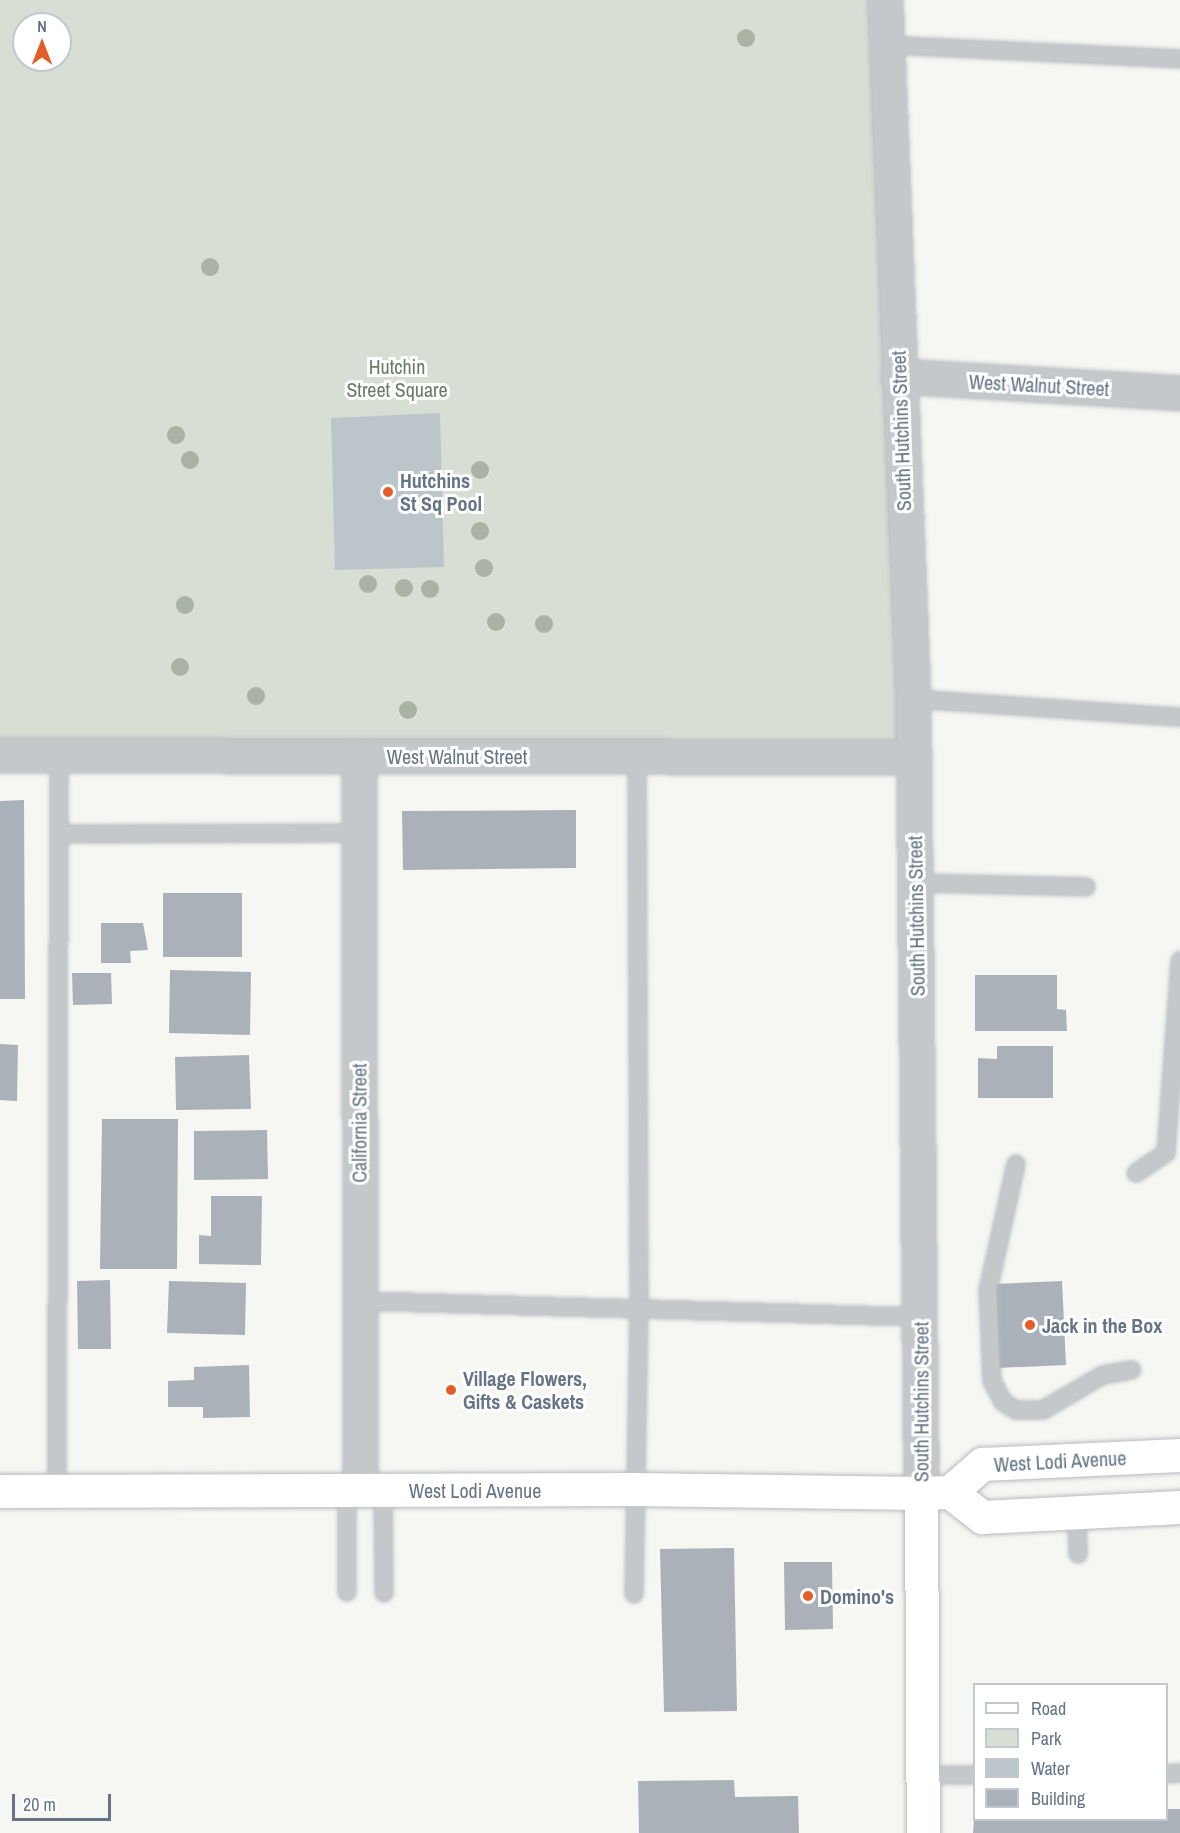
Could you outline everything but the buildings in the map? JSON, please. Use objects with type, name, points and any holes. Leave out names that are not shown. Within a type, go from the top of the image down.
[{"type":"main road","name":"West Lodi Avenue","points":[[0,1491],[634,1489],[936,1492],[982,1464],[1180,1455]]},
{"type":"main road","points":[[936,1492],[982,1517],[1180,1507]]},
{"type":"main road","name":"South Hutchins Street","points":[[923,1833],[923,1775],[936,1492]]},
{"type":"street","name":"South Hutchins Street","points":[[885,0],[898,376],[913,699],[921,1317],[936,1492]]},
{"type":"street","name":"West Walnut Street","points":[[898,376],[1180,393]]},
{"type":"street","name":"West Walnut Street","points":[[0,755],[914,757]]},
{"type":"street","name":"California Street","points":[[359,756],[359,1301],[363,1490]]},
{"type":"lane","points":[[886,45],[1180,59]]},
{"type":"lane","points":[[913,699],[1180,717]]},
{"type":"lane","points":[[57,1490],[59,755]]},
{"type":"lane","points":[[634,1594],[634,1489],[639,1307],[637,757]]},
{"type":"lane","points":[[59,834],[359,833]]},
{"type":"lane","points":[[916,883],[1086,886]]},
{"type":"lane","points":[[1136,1173],[1167,1153],[1180,961]]},
{"type":"lane","points":[[1016,1164],[988,1290],[992,1382],[1003,1402],[1016,1410],[1043,1410],[1103,1375],[1132,1370]]},
{"type":"lane","points":[[359,1301],[639,1307],[921,1317]]},
{"type":"lane","points":[[347,1592],[363,1490]]},
{"type":"lane","points":[[363,1490],[384,1593]]},
{"type":"lane","points":[[1077,1512],[1078,1554]]},
{"type":"lane","points":[[923,1775],[973,1775]]},
{"type":"green space","name":"Hutchin Street Square","points":[[0,0],[896,0],[913,757],[0,754]]},
{"type":"water","name":"Hutchins St Sq Pool","points":[[440,413],[444,567],[335,570],[331,418]]},
{"type":"place","name":"Hutchins St Sq Pool","points":[[388,492]]},
{"type":"place","name":"Jack in the Box","points":[[1030,1325]]},
{"type":"place","name":"Village Flowers, Gifts & Caskets","points":[[451,1390]]},
{"type":"place","name":"Domino's","points":[[808,1596]]}]
